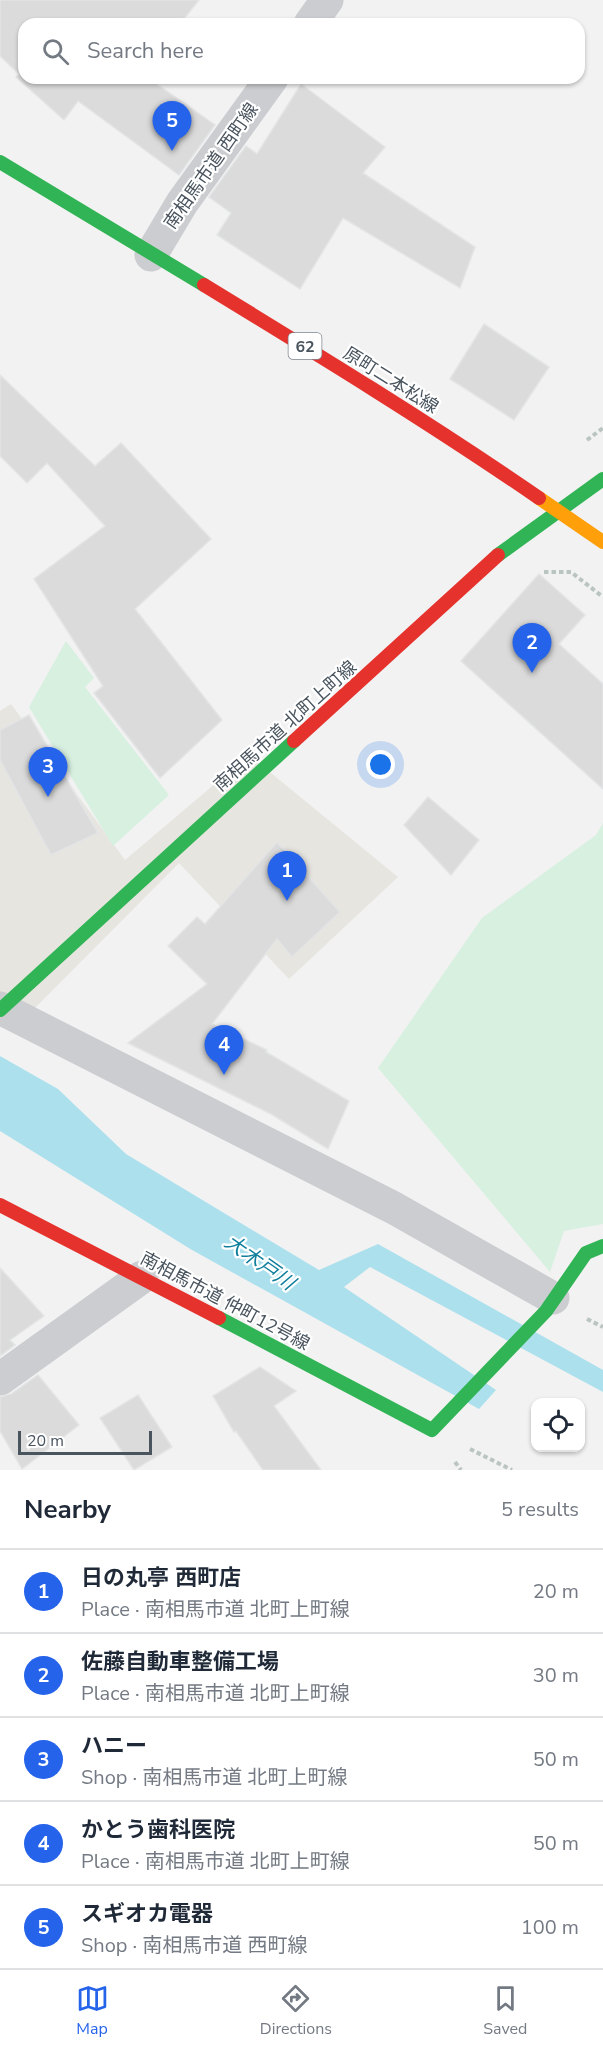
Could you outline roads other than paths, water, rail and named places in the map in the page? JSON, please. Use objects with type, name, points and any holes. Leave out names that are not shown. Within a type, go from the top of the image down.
[{"type":"street","points":[[314,18],[327,0]]},
{"type":"street","name":"南相馬市道 西町線","points":[[151,255],[182,203],[268,84]]},
{"type":"street","name":"原町二本松線","points":[[0,162],[320,356],[494,467],[603,542]]},
{"type":"street","name":"南相馬市道 北町上町線","points":[[1,1009],[507,547],[603,479]]},
{"type":"street","points":[[1,1009],[394,1208],[544,1310]]},
{"type":"street","name":"南相馬市道 仲町12号線","points":[[0,1205],[142,1277],[216,1318],[435,1426],[544,1310],[586,1253],[603,1246]]},
{"type":"street","points":[[0,1379],[142,1277]]},
{"type":"water","name":"大木戸川","points":[[0,1056],[58,1089],[126,1154],[319,1270],[378,1244],[603,1370],[603,1392],[370,1267],[344,1287],[496,1390],[479,1409],[192,1250],[0,1131]]},
{"type":"place","name":"スギオカ電器","points":[[172,151]]},
{"type":"place","name":"佐藤自動車整備工場","points":[[532,673]]},
{"type":"place","name":"ハニー","points":[[48,797]]},
{"type":"place","name":"日の丸亭 西町店","points":[[287,901]]},
{"type":"place","name":"かとう歯科医院","points":[[224,1075]]}]
